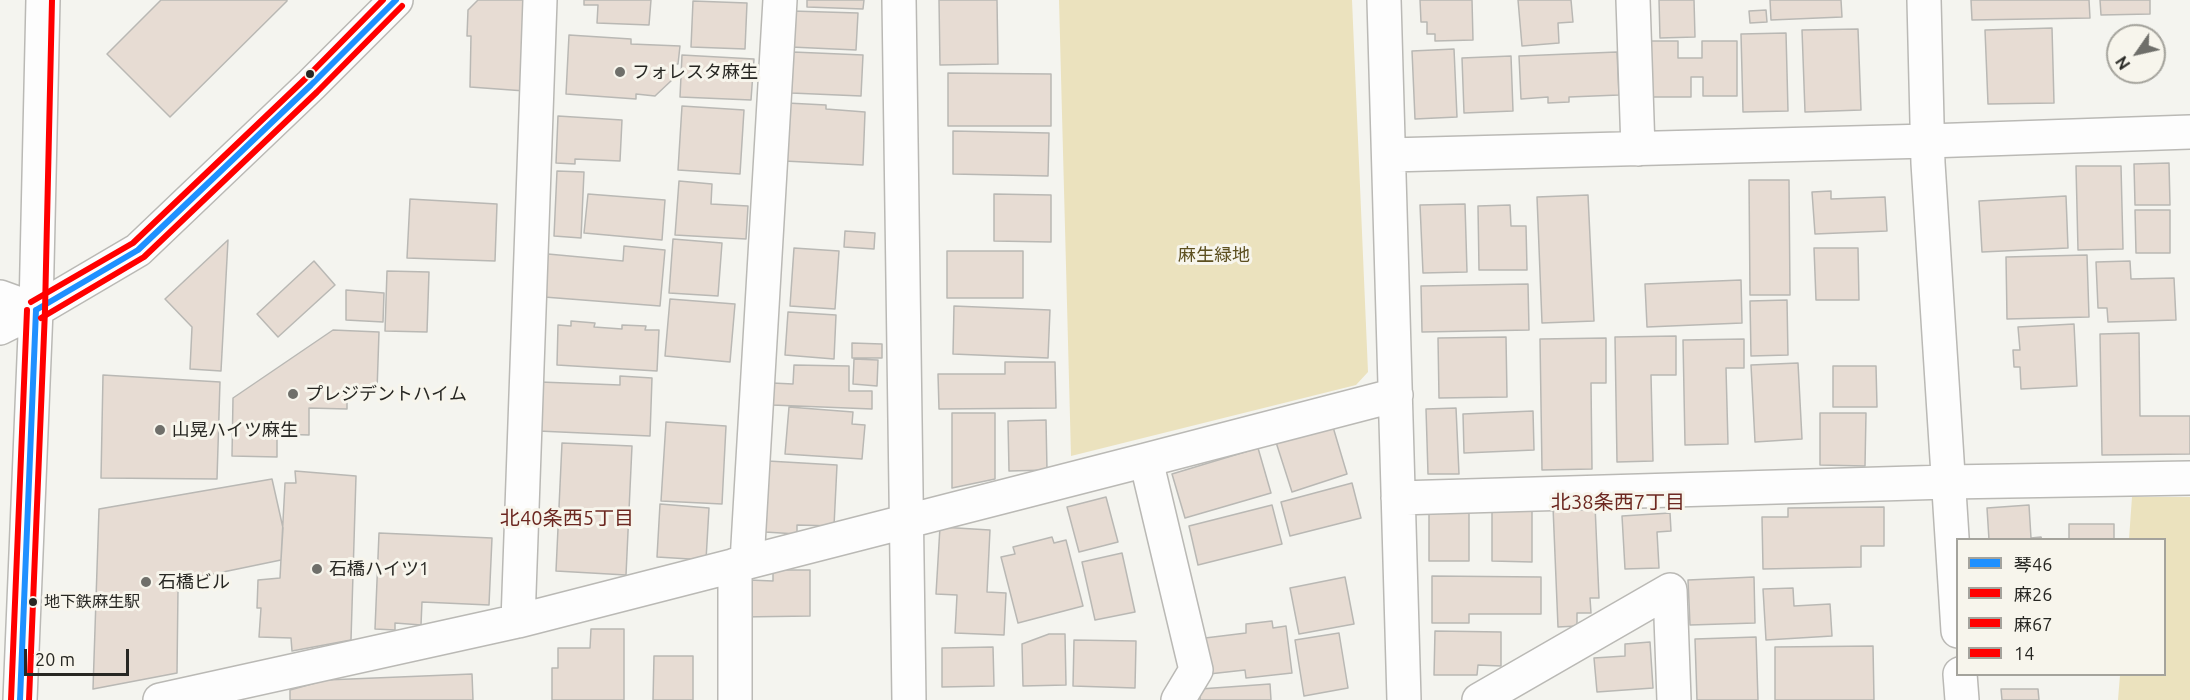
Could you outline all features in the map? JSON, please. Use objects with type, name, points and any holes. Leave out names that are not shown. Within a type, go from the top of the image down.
[{"type":"street","points":[[20,700],[36,310],[43,0]]},
{"type":"street","points":[[0,328],[36,310],[138,250],[311,85],[396,0]]},
{"type":"street","points":[[518,621],[540,0]]},
{"type":"street","points":[[735,700],[741,564],[780,0]]},
{"type":"street","points":[[898,0],[909,700]]},
{"type":"street","points":[[1384,0],[1404,700]]},
{"type":"street","points":[[1633,0],[1638,149]]},
{"type":"street","points":[[1924,0],[1928,141],[1956,601]]},
{"type":"street","points":[[1389,155],[2190,132]]},
{"type":"street","points":[[0,297],[36,310]]},
{"type":"street","points":[[160,700],[518,621],[1396,395]]},
{"type":"street","points":[[1146,460],[1196,670],[1178,700]]},
{"type":"street","points":[[1398,498],[1948,482],[2190,478]]},
{"type":"street","points":[[1479,700],[1670,590],[1674,700]]},
{"type":"street","points":[[1960,676],[1962,700]]},
{"type":"green space","name":"麻生緑地","points":[[1059,0],[1352,0],[1368,372],[1356,385],[1071,456]]},
{"type":"green space","points":[[2132,497],[2190,497],[2190,700],[2118,700],[2120,676],[2166,676],[2166,538],[2129,538]]},
{"type":"building","points":[[161,0],[287,1],[170,117],[107,54]]},
{"type":"building","points":[[478,0],[529,0],[525,91],[470,87],[471,36],[467,36],[468,10]]},
{"type":"building","points":[[584,0],[651,0],[649,25],[597,23],[598,5],[584,5]]},
{"type":"building","points":[[807,0],[864,0],[863,9],[807,7]]},
{"type":"building","points":[[939,0],[997,0],[998,64],[940,65]]},
{"type":"building","points":[[1420,0],[1472,0],[1473,40],[1435,41],[1435,34],[1427,34],[1427,22],[1421,22]]},
{"type":"building","points":[[1518,0],[1571,0],[1573,22],[1558,23],[1559,43],[1522,46]]},
{"type":"building","points":[[1659,0],[1694,0],[1695,37],[1660,38]]},
{"type":"building","points":[[1770,0],[1841,0],[1842,17],[1771,20]]},
{"type":"building","points":[[1971,0],[2089,0],[2090,18],[1972,20]]},
{"type":"building","points":[[2100,0],[2150,0],[2150,14],[2101,15]]},
{"type":"building","points":[[693,1],[747,3],[745,49],[691,47]]},
{"type":"building","points":[[1766,10],[1767,22],[1750,23],[1749,11]]},
{"type":"building","points":[[792,11],[858,13],[856,50],[791,47]]},
{"type":"building","points":[[2052,28],[2054,103],[1988,104],[1985,30]]},
{"type":"building","points":[[1858,29],[1861,110],[1805,112],[1802,30]]},
{"type":"building","points":[[1786,33],[1788,111],[1743,112],[1741,34]]},
{"type":"building","name":"フォレスタ麻生","points":[[569,35],[631,39],[631,44],[680,46],[678,64],[673,64],[672,80],[655,96],[636,94],[636,99],[566,94]]},
{"type":"building","points":[[1646,41],[1678,41],[1678,58],[1702,58],[1702,41],[1737,41],[1737,96],[1703,96],[1703,77],[1691,77],[1691,97],[1645,97]]},
{"type":"building","points":[[1454,49],[1457,117],[1415,119],[1412,51]]},
{"type":"building","points":[[793,52],[863,55],[861,96],[791,93]]},
{"type":"building","points":[[1617,52],[1619,95],[1569,97],[1569,102],[1548,103],[1548,97],[1521,99],[1519,56]]},
{"type":"building","points":[[682,55],[754,59],[751,100],[680,97]]},
{"type":"building","points":[[1511,56],[1513,111],[1464,113],[1462,58]]},
{"type":"building","points":[[948,73],[1051,74],[1051,126],[948,126]]},
{"type":"building","points":[[787,103],[826,105],[826,109],[865,112],[863,165],[784,161]]},
{"type":"building","points":[[682,106],[744,110],[740,174],[678,170]]},
{"type":"building","points":[[558,116],[622,120],[620,161],[575,159],[575,164],[556,163]]},
{"type":"building","points":[[953,131],[1049,133],[1048,176],[953,174]]},
{"type":"building","points":[[2169,163],[2170,205],[2135,205],[2134,164]]},
{"type":"building","points":[[2076,166],[2121,166],[2123,249],[2078,250]]},
{"type":"building","points":[[557,171],[584,172],[581,238],[554,236]]},
{"type":"building","points":[[1749,180],[1789,180],[1790,295],[1750,295]]},
{"type":"building","points":[[679,181],[712,184],[711,204],[748,206],[746,239],[675,235]]},
{"type":"building","points":[[1831,191],[1831,199],[1885,197],[1887,231],[1815,234],[1812,192]]},
{"type":"building","points":[[588,194],[665,200],[662,240],[584,233]]},
{"type":"building","points":[[994,194],[1051,195],[1051,242],[994,241]]},
{"type":"building","points":[[1588,195],[1594,321],[1542,323],[1537,197]]},
{"type":"building","points":[[2066,196],[2068,248],[1982,252],[1979,201]]},
{"type":"building","points":[[410,199],[497,204],[495,261],[407,258]]},
{"type":"building","points":[[1465,204],[1467,272],[1423,273],[1420,205]]},
{"type":"building","points":[[1510,205],[1511,226],[1526,226],[1527,270],[1479,270],[1478,206]]},
{"type":"building","points":[[2135,210],[2170,210],[2170,253],[2136,253]]},
{"type":"building","points":[[845,231],[875,233],[874,249],[844,247]]},
{"type":"building","points":[[673,239],[722,243],[718,296],[669,293]]},
{"type":"building","points":[[228,240],[221,371],[190,369],[192,327],[165,299]]},
{"type":"building","points":[[624,246],[665,250],[660,306],[544,297],[548,254],[623,261]]},
{"type":"building","points":[[794,248],[839,251],[835,309],[790,306]]},
{"type":"building","points":[[1814,248],[1858,248],[1859,300],[1816,300]]},
{"type":"building","points":[[947,251],[1023,251],[1023,298],[947,298]]},
{"type":"building","points":[[2087,255],[2089,317],[2007,319],[2006,257]]},
{"type":"building","points":[[314,261],[335,285],[278,337],[257,314]]},
{"type":"building","points":[[2130,261],[2131,279],[2174,278],[2176,320],[2108,322],[2107,308],[2098,308],[2096,262]]},
{"type":"building","points":[[387,271],[429,272],[427,332],[385,331]]},
{"type":"building","points":[[1741,280],[1742,323],[1647,327],[1645,284]]},
{"type":"building","points":[[1528,284],[1529,330],[1422,332],[1421,286]]},
{"type":"building","points":[[346,290],[384,293],[383,322],[346,320]]},
{"type":"building","points":[[670,299],[735,304],[730,362],[665,356]]},
{"type":"building","points":[[1787,300],[1788,355],[1751,356],[1750,301]]},
{"type":"building","points":[[954,306],[1050,310],[1048,358],[953,354]]},
{"type":"building","points":[[788,312],[836,315],[834,359],[785,355]]},
{"type":"building","points":[[571,321],[595,323],[594,327],[622,329],[622,325],[646,326],[645,330],[659,330],[657,371],[557,365],[558,325],[571,326]]},
{"type":"building","points":[[2074,324],[2077,386],[2021,389],[2020,367],[2014,367],[2013,350],[2020,350],[2018,327]]},
{"type":"building","name":"プレジデントハイム","points":[[333,330],[379,332],[377,391],[347,390],[347,409],[309,408],[309,435],[277,434],[277,457],[232,456],[233,398]]},
{"type":"building","points":[[2139,333],[2140,416],[2190,416],[2190,454],[2102,455],[2100,334]]},
{"type":"building","points":[[1676,336],[1676,375],[1651,375],[1653,461],[1617,462],[1615,337]]},
{"type":"building","points":[[1506,337],[1507,397],[1439,398],[1438,338]]},
{"type":"building","points":[[1606,338],[1606,383],[1591,383],[1592,469],[1542,470],[1540,339]]},
{"type":"building","points":[[1744,339],[1744,368],[1726,368],[1728,444],[1685,445],[1683,340]]},
{"type":"building","points":[[852,343],[882,344],[882,358],[852,358]]},
{"type":"building","points":[[854,359],[878,360],[877,386],[853,384]]},
{"type":"building","points":[[1005,362],[1055,362],[1056,408],[939,409],[938,374],[1005,374]]},
{"type":"building","points":[[1798,363],[1802,439],[1755,442],[1751,365]]},
{"type":"building","points":[[794,365],[849,366],[849,391],[872,391],[872,409],[772,405],[772,383],[793,384]]},
{"type":"building","points":[[1833,366],[1876,366],[1877,407],[1833,407]]},
{"type":"building","name":"山晃ハイツ麻生","points":[[103,375],[220,382],[217,479],[101,478]]},
{"type":"building","points":[[620,376],[652,378],[650,436],[538,431],[540,382],[620,385]]},
{"type":"building","points":[[789,407],[853,412],[852,424],[865,425],[862,459],[785,454]]},
{"type":"building","points":[[1456,408],[1459,474],[1428,474],[1426,409]]},
{"type":"building","points":[[1533,411],[1534,450],[1464,453],[1463,414]]},
{"type":"building","points":[[952,413],[995,413],[995,479],[952,488]]},
{"type":"building","points":[[1820,413],[1866,413],[1865,466],[1820,465]]},
{"type":"building","points":[[1046,420],[1047,470],[1009,471],[1008,421]]},
{"type":"building","points":[[666,422],[726,426],[722,504],[661,501]]},
{"type":"building","points":[[1333,427],[1347,474],[1292,492],[1274,436]]},
{"type":"building","points":[[562,443],[632,446],[626,575],[556,571]]},
{"type":"building","points":[[1258,448],[1271,493],[1185,518],[1172,474]]},
{"type":"building","points":[[768,461],[837,465],[834,526],[797,525],[797,534],[765,532]]},
{"type":"building","name":"石橋ハイツ1","points":[[295,471],[356,476],[351,640],[292,651],[291,638],[259,637],[261,608],[257,608],[258,580],[280,578],[285,483],[296,483]]},
{"type":"building","name":"石橋ビル","points":[[272,479],[283,528],[281,560],[194,578],[196,585],[178,589],[177,673],[93,689],[99,509]]},
{"type":"building","points":[[1352,483],[1361,518],[1290,536],[1281,502]]},
{"type":"building","points":[[1106,497],[1118,542],[1079,552],[1067,507]]},
{"type":"building","points":[[660,504],[709,508],[706,560],[657,557]]},
{"type":"building","points":[[1272,505],[1282,544],[1198,565],[1189,526]]},
{"type":"building","points":[[1595,505],[1599,598],[1590,598],[1591,613],[1577,613],[1577,626],[1558,627],[1553,507]]},
{"type":"building","points":[[2029,505],[2031,538],[1989,538],[1987,508]]},
{"type":"building","points":[[1492,507],[1532,507],[1532,562],[1492,561]]},
{"type":"building","points":[[1884,507],[1884,546],[1861,546],[1861,567],[1763,569],[1762,517],[1788,517],[1788,508]]},
{"type":"building","points":[[1429,508],[1469,509],[1469,561],[1429,561]]},
{"type":"building","points":[[1670,513],[1671,531],[1657,532],[1659,568],[1625,569],[1622,516]]},
{"type":"building","points":[[2069,524],[2114,524],[2114,538],[2069,538]]},
{"type":"building","points":[[940,527],[990,530],[987,592],[1006,593],[1004,635],[955,633],[957,595],[936,594]]},
{"type":"building","points":[[379,533],[492,538],[489,605],[422,602],[421,625],[395,623],[395,630],[375,629]]},
{"type":"building","points":[[1052,537],[1054,543],[1066,540],[1083,606],[1018,623],[1001,557],[1015,554],[1013,547]]},
{"type":"building","points":[[1122,553],[1135,612],[1095,620],[1082,562]]},
{"type":"building","points":[[773,570],[810,570],[810,616],[741,617],[749,580],[773,581]]},
{"type":"building","points":[[1432,576],[1541,577],[1541,614],[1469,614],[1469,623],[1432,623]]},
{"type":"building","points":[[1345,577],[1354,624],[1299,634],[1290,588]]},
{"type":"building","points":[[1754,577],[1755,623],[1690,625],[1688,580]]},
{"type":"building","points":[[1793,588],[1794,606],[1830,604],[1832,636],[1766,640],[1763,589]]},
{"type":"building","points":[[1272,621],[1273,628],[1286,626],[1292,673],[1246,678],[1245,670],[1209,674],[1205,638],[1246,633],[1246,624]]},
{"type":"building","points":[[591,629],[624,629],[624,700],[552,700],[552,668],[558,668],[558,648],[590,648]]},
{"type":"building","points":[[1435,631],[1501,632],[1501,666],[1478,665],[1477,675],[1434,675]]},
{"type":"building","points":[[1339,633],[1348,688],[1304,696],[1295,640]]},
{"type":"building","points":[[1049,634],[1065,634],[1066,685],[1023,686],[1022,644]]},
{"type":"building","points":[[1756,637],[1758,700],[1697,700],[1695,639]]},
{"type":"building","points":[[1074,640],[1136,641],[1135,688],[1073,686]]},
{"type":"building","points":[[1650,642],[1653,688],[1597,692],[1594,658],[1625,656],[1625,644]]},
{"type":"building","points":[[1873,646],[1874,700],[1775,700],[1775,647]]},
{"type":"building","points":[[993,647],[994,686],[942,687],[942,648]]},
{"type":"building","points":[[654,656],[693,656],[693,700],[653,700]]},
{"type":"building","points":[[472,674],[473,700],[290,700],[290,690],[326,680]]},
{"type":"building","points":[[1270,684],[1271,700],[1200,700],[1200,689]]},
{"type":"building","points":[[2001,689],[2038,689],[2039,700],[2002,700]]},
{"type":"transit line","name":"14","points":[[29,700],[45,310],[52,0]]},
{"type":"transit line","name":"麻67","points":[[31,302],[133,243],[305,79],[383,0]]},
{"type":"transit line","name":"琴46","points":[[36,310],[138,250],[311,85],[396,0]]},
{"type":"transit line","name":"麻26","points":[[41,318],[144,257],[317,92],[402,6]]},
{"type":"transit line","name":"麻67","points":[[11,700],[27,310]]},
{"type":"transit line","name":"琴46","points":[[20,700],[36,310]]},
{"type":"place","name":"フォレスタ麻生","points":[[620,72]]},
{"type":"place","name":"プレジデントハイム","points":[[293,394]]},
{"type":"place","name":"山晃ハイツ麻生","points":[[160,430]]},
{"type":"place","name":"石橋ハイツ1","points":[[317,569]]},
{"type":"place","name":"石橋ビル","points":[[146,582]]},
{"type":"place","name":"地下鉄麻生駅","points":[[33,602]]},
{"type":"district","name":"北38条西7丁目","points":[[1618,502]]},
{"type":"district","name":"北40条西5丁目","points":[[567,518]]}]
